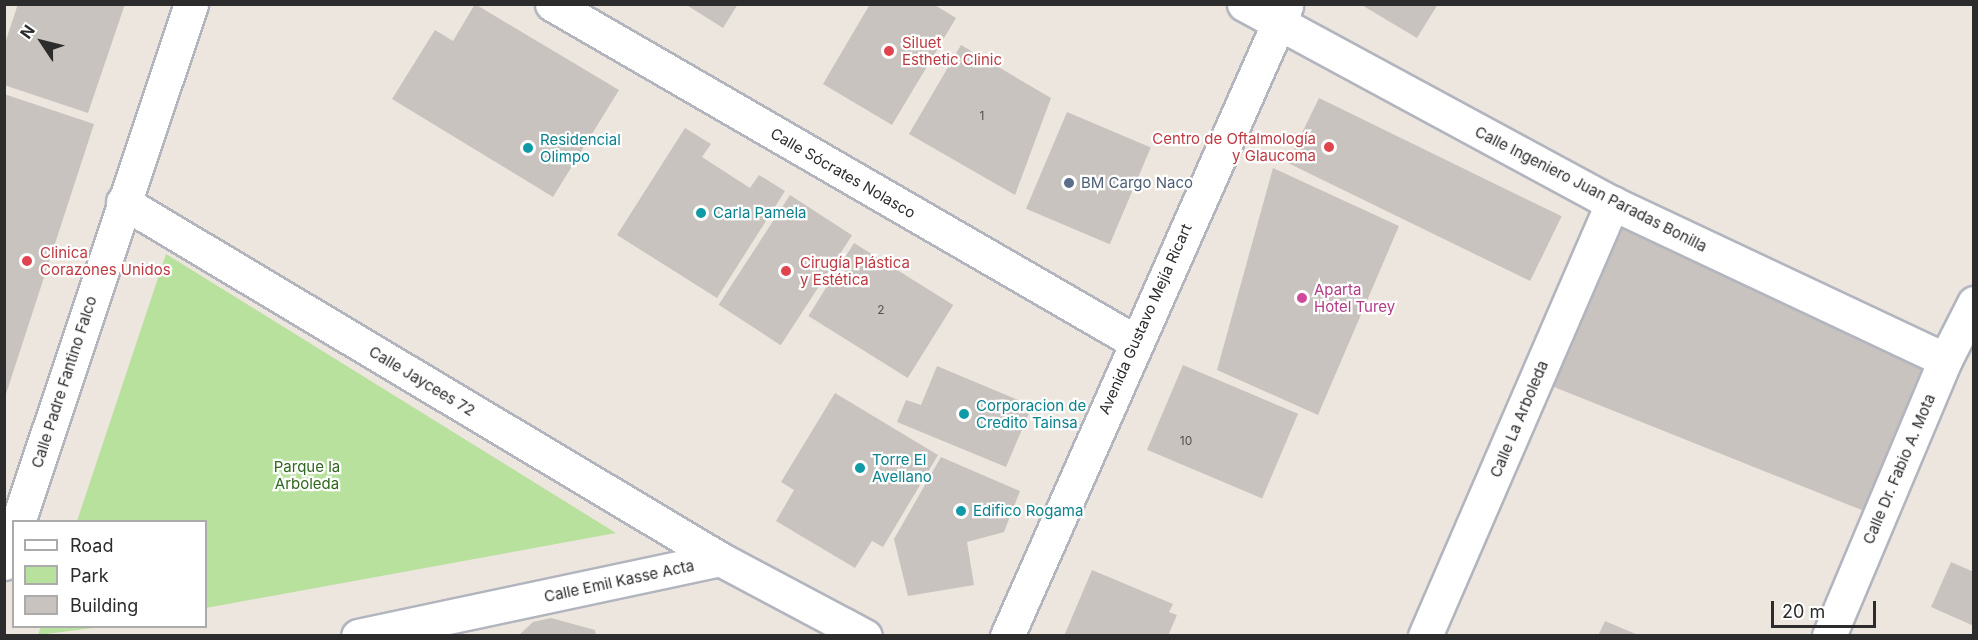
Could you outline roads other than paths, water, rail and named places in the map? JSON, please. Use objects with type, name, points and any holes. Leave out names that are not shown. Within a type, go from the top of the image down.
[{"type":"street","name":"Calle Padre Fantino Falco","points":[[19,520],[190,4]]},
{"type":"street","name":"Calle Sócrates Nolasco","points":[[552,4],[1134,341]]},
{"type":"street","name":"Calle Ingeniero Juan Paradas Bonilla","points":[[1244,4],[1282,14],[1612,203],[1945,360]]},
{"type":"street","name":"Avenida Gustavo Mejía Ricart","points":[[1007,636],[1134,341],[1282,14]]},
{"type":"street","name":"Calle Jaycees 72","points":[[123,202],[720,559]]},
{"type":"street","name":"Calle La Arboleda","points":[[1425,636],[1612,203]]},
{"type":"street","name":"Calle Dr. Fabio A. Mota","points":[[1838,633],[1945,360],[1974,303]]},
{"type":"street","points":[[4,563],[12,541]]},
{"type":"street","name":"Calle Emil Kasse Acta","points":[[358,636],[720,559]]},
{"type":"street","points":[[720,559],[865,636]]},
{"type":"place","name":"Siluet Esthetic Clinic","points":[[889,51]]},
{"type":"place","name":"Centro de Oftalmología y Glaucoma","points":[[1329,147]]},
{"type":"place","name":"Residencial Olimpo","points":[[528,148]]},
{"type":"place","name":"BM Cargo Naco","points":[[1069,183]]},
{"type":"place","name":"Carla Pamela","points":[[701,213]]},
{"type":"place","name":"Clinica Corazones Unidos","points":[[27,261]]},
{"type":"place","name":"Cirugía Plástica y Estética","points":[[786,271]]},
{"type":"place","name":"Aparta Hotel Turey","points":[[1302,298]]},
{"type":"place","name":"Corporacion de Credito Tainsa","points":[[964,414]]},
{"type":"place","name":"Torre El Avellano","points":[[860,468]]},
{"type":"place","name":"Edifico Rogama","points":[[961,511]]},
{"type":"park label","name":"Parque la Arboleda","points":[[307,474]]}]
